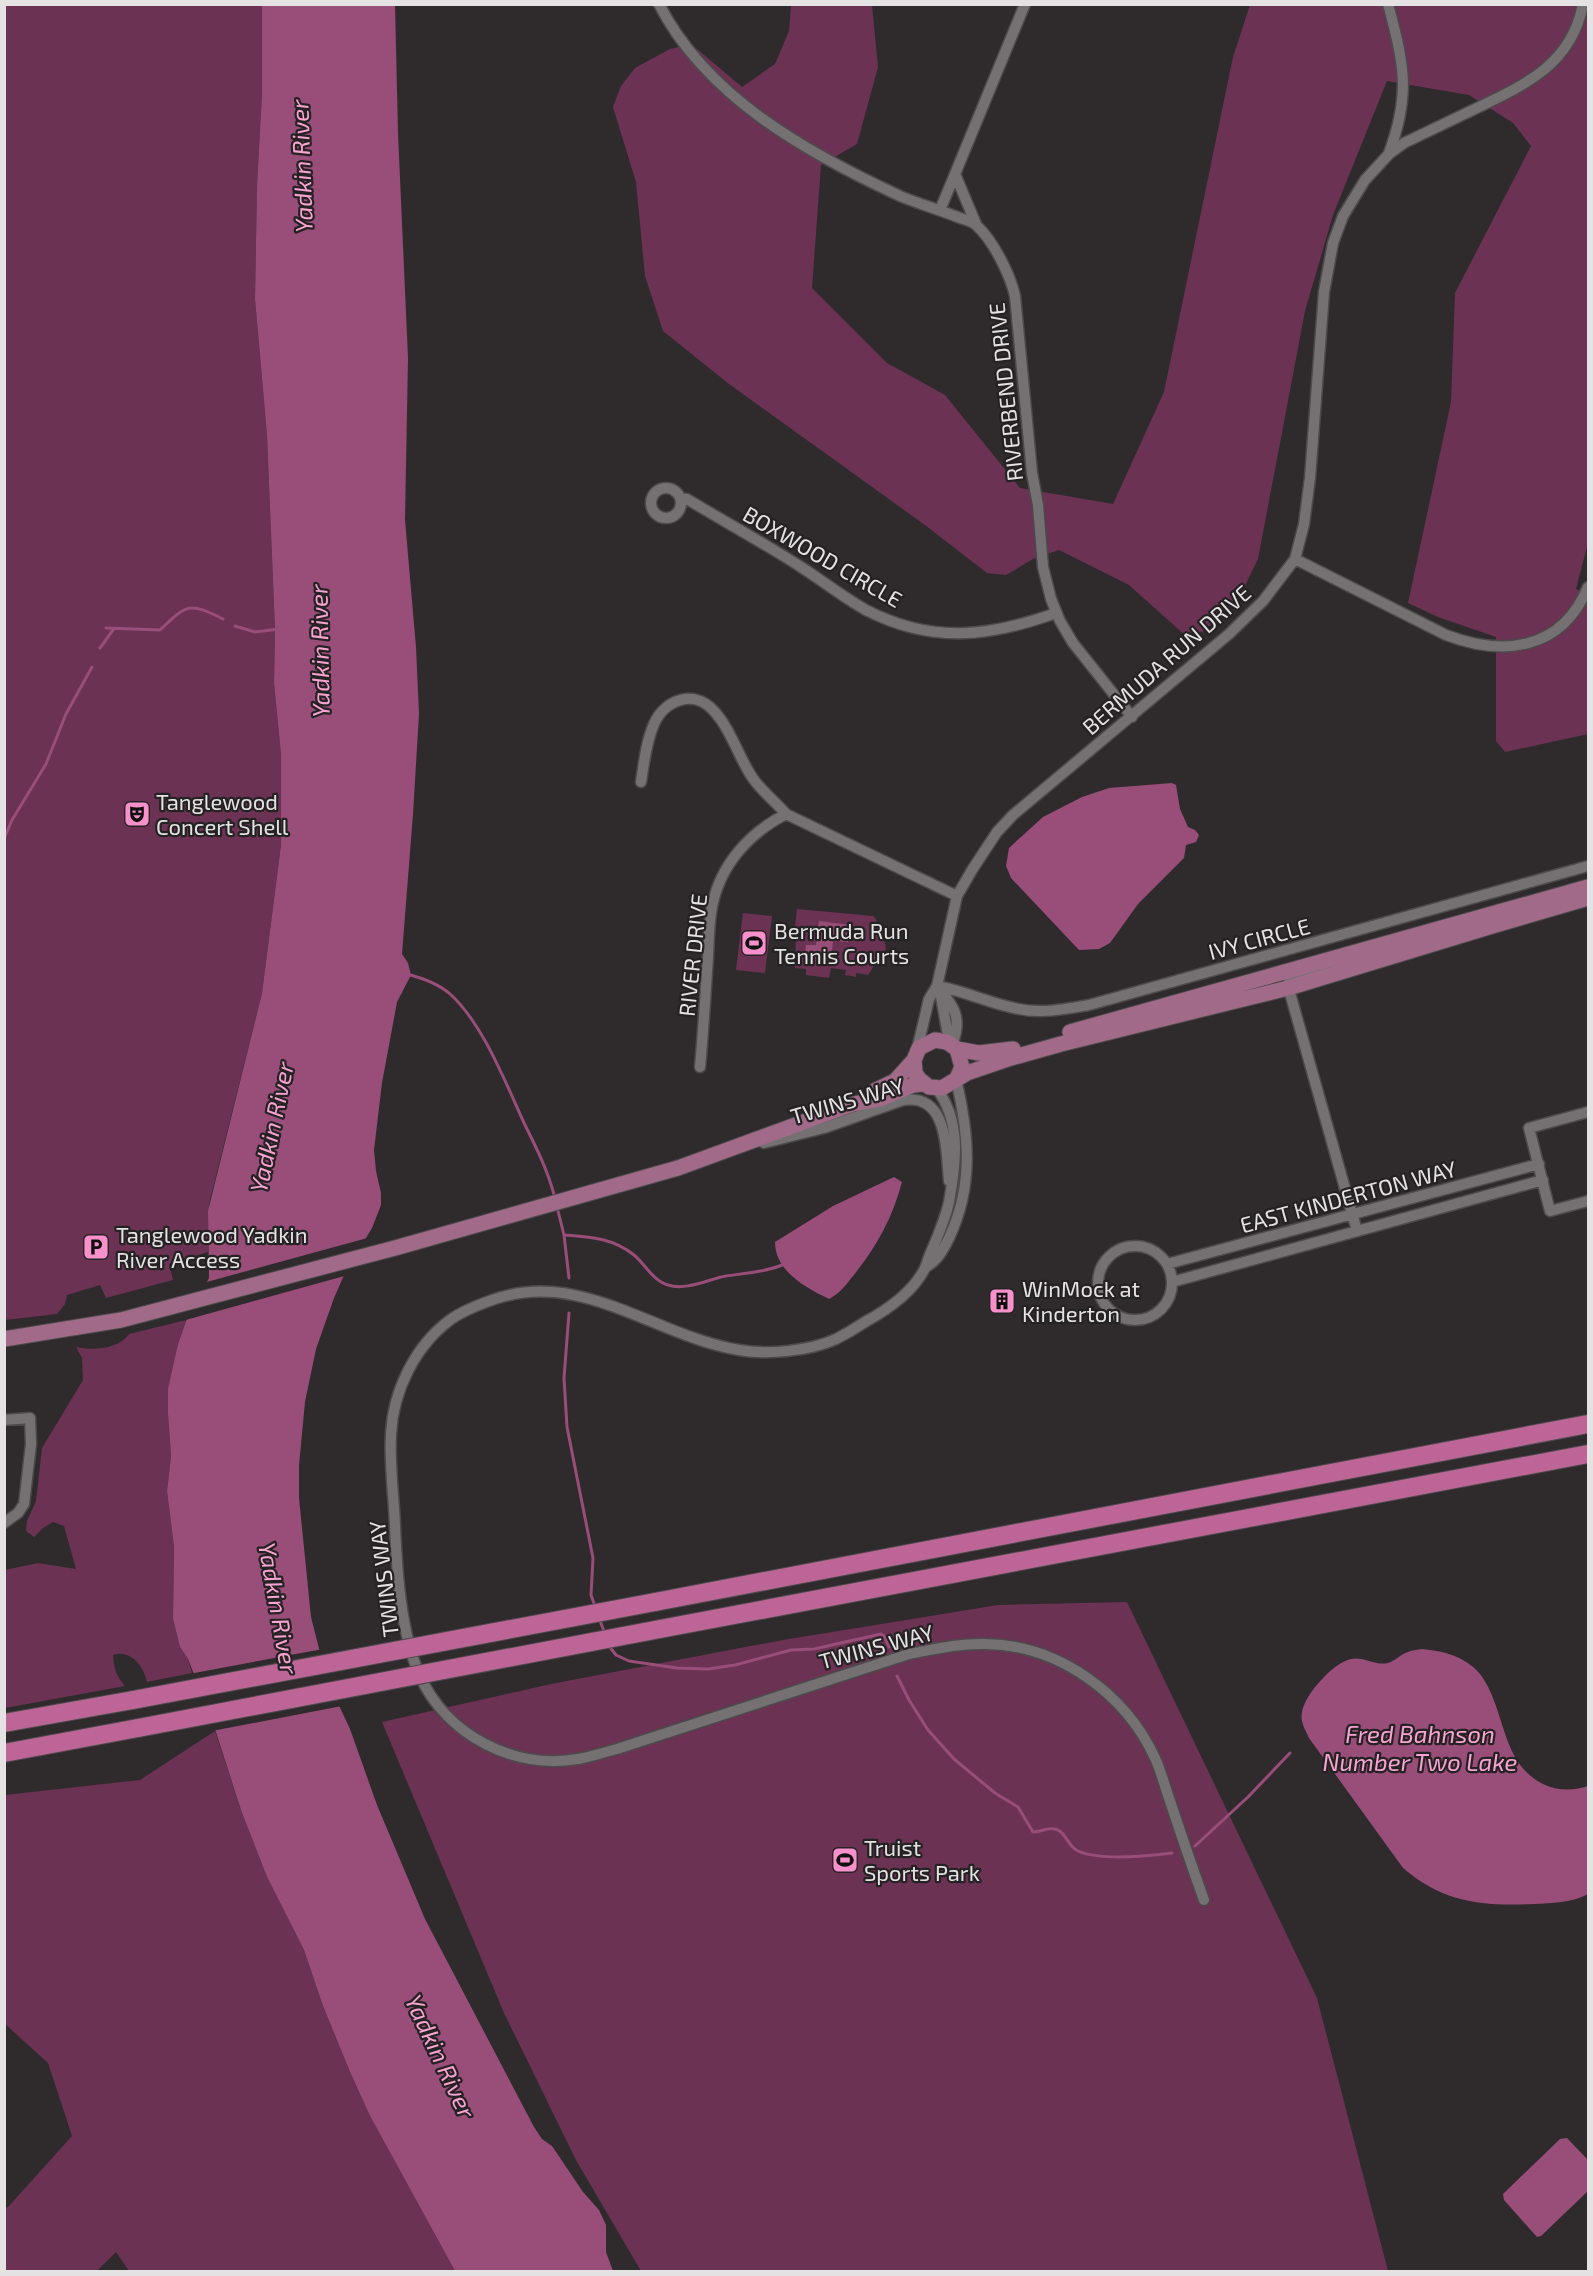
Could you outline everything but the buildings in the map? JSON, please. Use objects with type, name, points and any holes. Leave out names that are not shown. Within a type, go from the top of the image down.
[{"type":"highway","points":[[4,1723],[655,1602],[1588,1424]]},
{"type":"highway","points":[[4,1754],[1588,1454]]},
{"type":"main road","points":[[4,1338],[121,1320],[395,1248],[678,1168],[853,1104],[895,1081],[923,1044],[935,1040],[980,1053],[1011,1049],[1118,1017],[1588,887]]},
{"type":"main road","points":[[853,1104],[880,1099],[914,1085],[948,1086],[957,1079],[1002,1061],[1061,1044],[1288,988],[1588,898]]},
{"type":"main road","points":[[955,1047],[960,1054],[962,1067],[957,1079]]},
{"type":"main road","points":[[915,1057],[915,1073],[930,1086]]},
{"type":"street","points":[[659,4],[681,41],[715,80],[797,141],[854,174],[914,202],[976,224]]},
{"type":"street","points":[[940,210],[1025,4]]},
{"type":"street","name":"BERMUDA RUN DRIVE","points":[[1388,4],[1400,48],[1404,83],[1398,126],[1389,154]]},
{"type":"street","name":"BERMUDA RUN DRIVE","points":[[915,1057],[929,999],[938,986],[957,896],[997,832],[1013,815],[1229,634],[1263,601],[1295,560],[1304,524],[1310,478],[1327,268],[1343,216],[1365,180],[1389,154],[1404,143],[1528,83],[1552,63],[1569,42],[1583,4]]},
{"type":"street","name":"RIVERBEND DRIVE","points":[[955,174],[976,224],[1007,269],[1015,296],[1043,567],[1056,613],[1088,664],[1132,717]]},
{"type":"street","name":"BOXWOOD CIRCLE","points":[[680,498],[687,499],[787,558],[864,609],[907,627],[950,633],[979,633],[1013,627],[1056,613]]},
{"type":"street","points":[[1295,560],[1446,635],[1470,644],[1497,648],[1515,646],[1550,634],[1575,613],[1588,587]]},
{"type":"street","points":[[640,782],[645,755],[656,719],[669,705],[681,699],[695,699],[709,706],[719,716],[760,789],[786,814],[957,896]]},
{"type":"street","name":"RIVER DRIVE","points":[[700,1067],[711,907],[721,878],[736,854],[752,836],[786,814]]},
{"type":"street","name":"IVY CIRCLE","points":[[938,986],[1019,1009],[1046,1012],[1089,1005],[1588,866]]},
{"type":"street","points":[[1357,1231],[1288,988],[1289,981],[1374,954],[1388,943]]},
{"type":"street","name":"BERMUDA RUN DRIVE","points":[[938,986],[955,1047]]},
{"type":"street","name":"TWINS WAY","points":[[926,1267],[936,1261],[949,1237],[964,1190],[968,1150],[957,1079]]},
{"type":"street","name":"TWINS WAY","points":[[930,1086],[946,1106],[954,1138],[956,1166],[942,1227],[926,1267],[914,1284],[880,1314],[833,1340],[783,1352],[740,1350],[696,1339],[594,1301],[544,1290],[513,1292],[480,1304],[451,1319],[426,1342],[406,1374],[396,1403],[391,1433],[400,1589],[405,1622],[419,1674],[432,1698],[459,1727],[492,1749],[523,1758],[547,1761],[578,1760],[909,1654],[950,1646],[987,1644],[1022,1648],[1040,1653],[1060,1661],[1097,1684],[1128,1714],[1155,1757],[1204,1900]]},
{"type":"street","name":"TWINS WAY","points":[[723,1153],[824,1128],[903,1100],[917,1099],[932,1107],[942,1124],[950,1190]]},
{"type":"street","points":[[1588,1112],[1529,1128],[1550,1211],[1588,1201]]},
{"type":"street","name":"EAST KINDERTON WAY","points":[[1167,1264],[1539,1164]]},
{"type":"street","name":"EAST KINDERTON WAY","points":[[1172,1282],[1542,1180]]},
{"type":"street","points":[[1134,1246],[1147,1248],[1159,1254],[1167,1264],[1172,1282],[1170,1295],[1164,1307],[1154,1315],[1141,1320],[1128,1319],[1115,1314],[1105,1305],[1098,1280],[1102,1267],[1110,1256],[1121,1249],[1134,1246]]},
{"type":"street","points":[[4,1420],[30,1418],[30,1444],[24,1504],[18,1513],[4,1523]]},
{"type":"shaded area","points":[[4,5],[262,5],[262,93],[257,185],[255,299],[267,435],[275,630],[274,683],[281,755],[281,845],[262,993],[210,1200],[208,1252],[169,1264],[173,1280],[106,1298],[100,1285],[67,1295],[65,1304],[57,1314],[5,1320]]},
{"type":"shaded area","points":[[791,5],[872,5],[878,67],[857,144],[821,165],[812,288],[887,363],[945,395],[1020,488],[1113,504],[1164,392],[1233,57],[1250,5],[1588,5],[1588,543],[1576,589],[1588,595],[1588,734],[1505,752],[1496,741],[1496,637],[1438,617],[1408,603],[1451,402],[1455,293],[1531,146],[1513,123],[1469,95],[1387,81],[1333,215],[1305,311],[1258,559],[1239,598],[1204,631],[1187,637],[1129,585],[1059,550],[1033,559],[1006,575],[987,573],[925,525],[729,384],[663,331],[645,276],[636,182],[613,107],[621,86],[635,68],[670,49],[691,44],[742,87],[775,64],[789,31]]},
{"type":"shaded area","points":[[797,909],[873,916],[886,947],[868,975],[856,973],[856,977],[845,975],[846,970],[831,968],[829,978],[806,975],[806,969],[795,968],[796,933],[792,932],[792,926],[795,927]]},
{"type":"shaded area","name":"Bermuda Run Tennis Courts","points":[[743,913],[772,916],[765,973],[736,970]]},
{"type":"shaded area","points":[[186,1320],[178,1344],[168,1414],[171,1456],[167,1491],[174,1547],[173,1619],[180,1647],[188,1659],[192,1673],[147,1682],[140,1665],[131,1657],[113,1655],[116,1672],[125,1686],[5,1708],[5,1570],[38,1563],[76,1569],[64,1526],[53,1522],[34,1537],[26,1531],[27,1521],[36,1501],[42,1448],[83,1380],[82,1358],[76,1347],[105,1348],[119,1343],[129,1334]]},
{"type":"shaded area","name":"Truist Sports Park","points":[[1127,1602],[1317,1998],[1388,2271],[641,2271],[576,2160],[504,2013],[382,1722],[551,1684],[783,1640],[998,1605]]},
{"type":"shaded area","points":[[215,1731],[242,1813],[267,1877],[304,1950],[323,2006],[350,2072],[370,2116],[455,2271],[129,2271],[116,2252],[97,2271],[5,2271],[5,2208],[72,2136],[48,2063],[5,2024],[5,1795],[140,1780]]},
{"type":"water","name":"Yadkin River","points":[[262,5],[395,5],[408,358],[405,520],[416,647],[419,714],[402,954],[408,963],[411,975],[397,1002],[382,1083],[374,1150],[381,1205],[372,1228],[345,1273],[334,1298],[316,1349],[305,1402],[299,1465],[299,1498],[311,1617],[327,1680],[350,1729],[377,1805],[425,1919],[534,2127],[542,2139],[552,2146],[583,2192],[599,2210],[606,2225],[606,2252],[613,2271],[455,2271],[370,2116],[350,2072],[323,2006],[304,1950],[267,1877],[242,1813],[212,1720],[188,1659],[180,1647],[173,1619],[174,1547],[167,1491],[171,1456],[168,1389],[178,1344],[186,1321],[209,1278],[208,1211],[262,993],[281,845],[281,755],[274,683],[275,630],[267,435],[255,299],[257,185],[262,93]]},
{"type":"water","points":[[1172,783],[1176,785],[1180,809],[1188,827],[1199,835],[1196,842],[1186,845],[1184,858],[1138,904],[1110,943],[1099,949],[1079,950],[1011,878],[1006,866],[1009,848],[1043,817],[1082,797],[1109,788]]},
{"type":"water","points":[[819,921],[850,925],[851,934],[848,942],[833,941],[831,960],[805,957],[806,945],[816,945]]},
{"type":"water","points":[[894,1177],[902,1182],[883,1232],[839,1292],[829,1299],[802,1284],[786,1270],[776,1253],[775,1242],[833,1206]]},
{"type":"water","name":"Fred Bahnson Number Two Lake","points":[[1422,1649],[1453,1655],[1468,1663],[1480,1674],[1495,1703],[1511,1749],[1529,1775],[1554,1788],[1577,1789],[1588,1786],[1588,1894],[1562,1902],[1497,1904],[1464,1900],[1433,1889],[1403,1868],[1309,1738],[1302,1719],[1304,1705],[1314,1688],[1329,1672],[1344,1661],[1351,1659],[1383,1664],[1405,1653]]},
{"type":"water","points":[[1567,2138],[1588,2160],[1588,2191],[1541,2236],[1537,2237],[1504,2200],[1503,2194],[1560,2139]]},
{"type":"pier","points":[[371,1237],[348,1275],[182,1321],[203,1283]]},
{"type":"pier","points":[[323,1649],[330,1679],[342,1706],[212,1731],[189,1674]]},
{"type":"waterway","points":[[106,628],[160,630],[176,615],[189,608],[203,610],[223,619]]},
{"type":"waterway","points":[[235,626],[255,632],[279,629]]},
{"type":"waterway","points":[[100,648],[113,630]]},
{"type":"waterway","points":[[4,839],[12,820],[46,764],[66,714],[92,667]]},
{"type":"waterway","points":[[407,974],[444,989],[473,1021],[502,1073],[542,1160],[555,1198]]},
{"type":"waterway","points":[[557,1207],[564,1235],[569,1278]]},
{"type":"waterway","points":[[565,1235],[593,1238],[618,1245],[634,1255],[658,1280],[668,1285],[682,1287],[726,1276],[764,1271],[785,1264]]},
{"type":"waterway","points":[[569,1313],[564,1378],[567,1427],[593,1558],[591,1595],[595,1606]]},
{"type":"waterway","points":[[599,1618],[605,1634]]},
{"type":"waterway","points":[[609,1646],[616,1655],[629,1661],[677,1668],[708,1669],[735,1665],[791,1650],[814,1649],[881,1634],[889,1647]]},
{"type":"waterway","points":[[897,1676],[928,1730],[954,1759],[995,1793],[1018,1807],[1033,1832],[1059,1830],[1074,1849],[1099,1856],[1124,1857],[1172,1853]]},
{"type":"waterway","points":[[1195,1846],[1248,1797],[1290,1753]]},
{"type":"place","name":"Tanglewood Concert Shell","points":[[137,814]]},
{"type":"place","name":"Bermuda Run Tennis Courts","points":[[754,943]]},
{"type":"place","name":"Tanglewood Yadkin River Access","points":[[96,1247]]},
{"type":"place","name":"WinMock at Kinderton","points":[[1002,1301]]},
{"type":"place","name":"Truist Sports Park","points":[[845,1860]]}]
